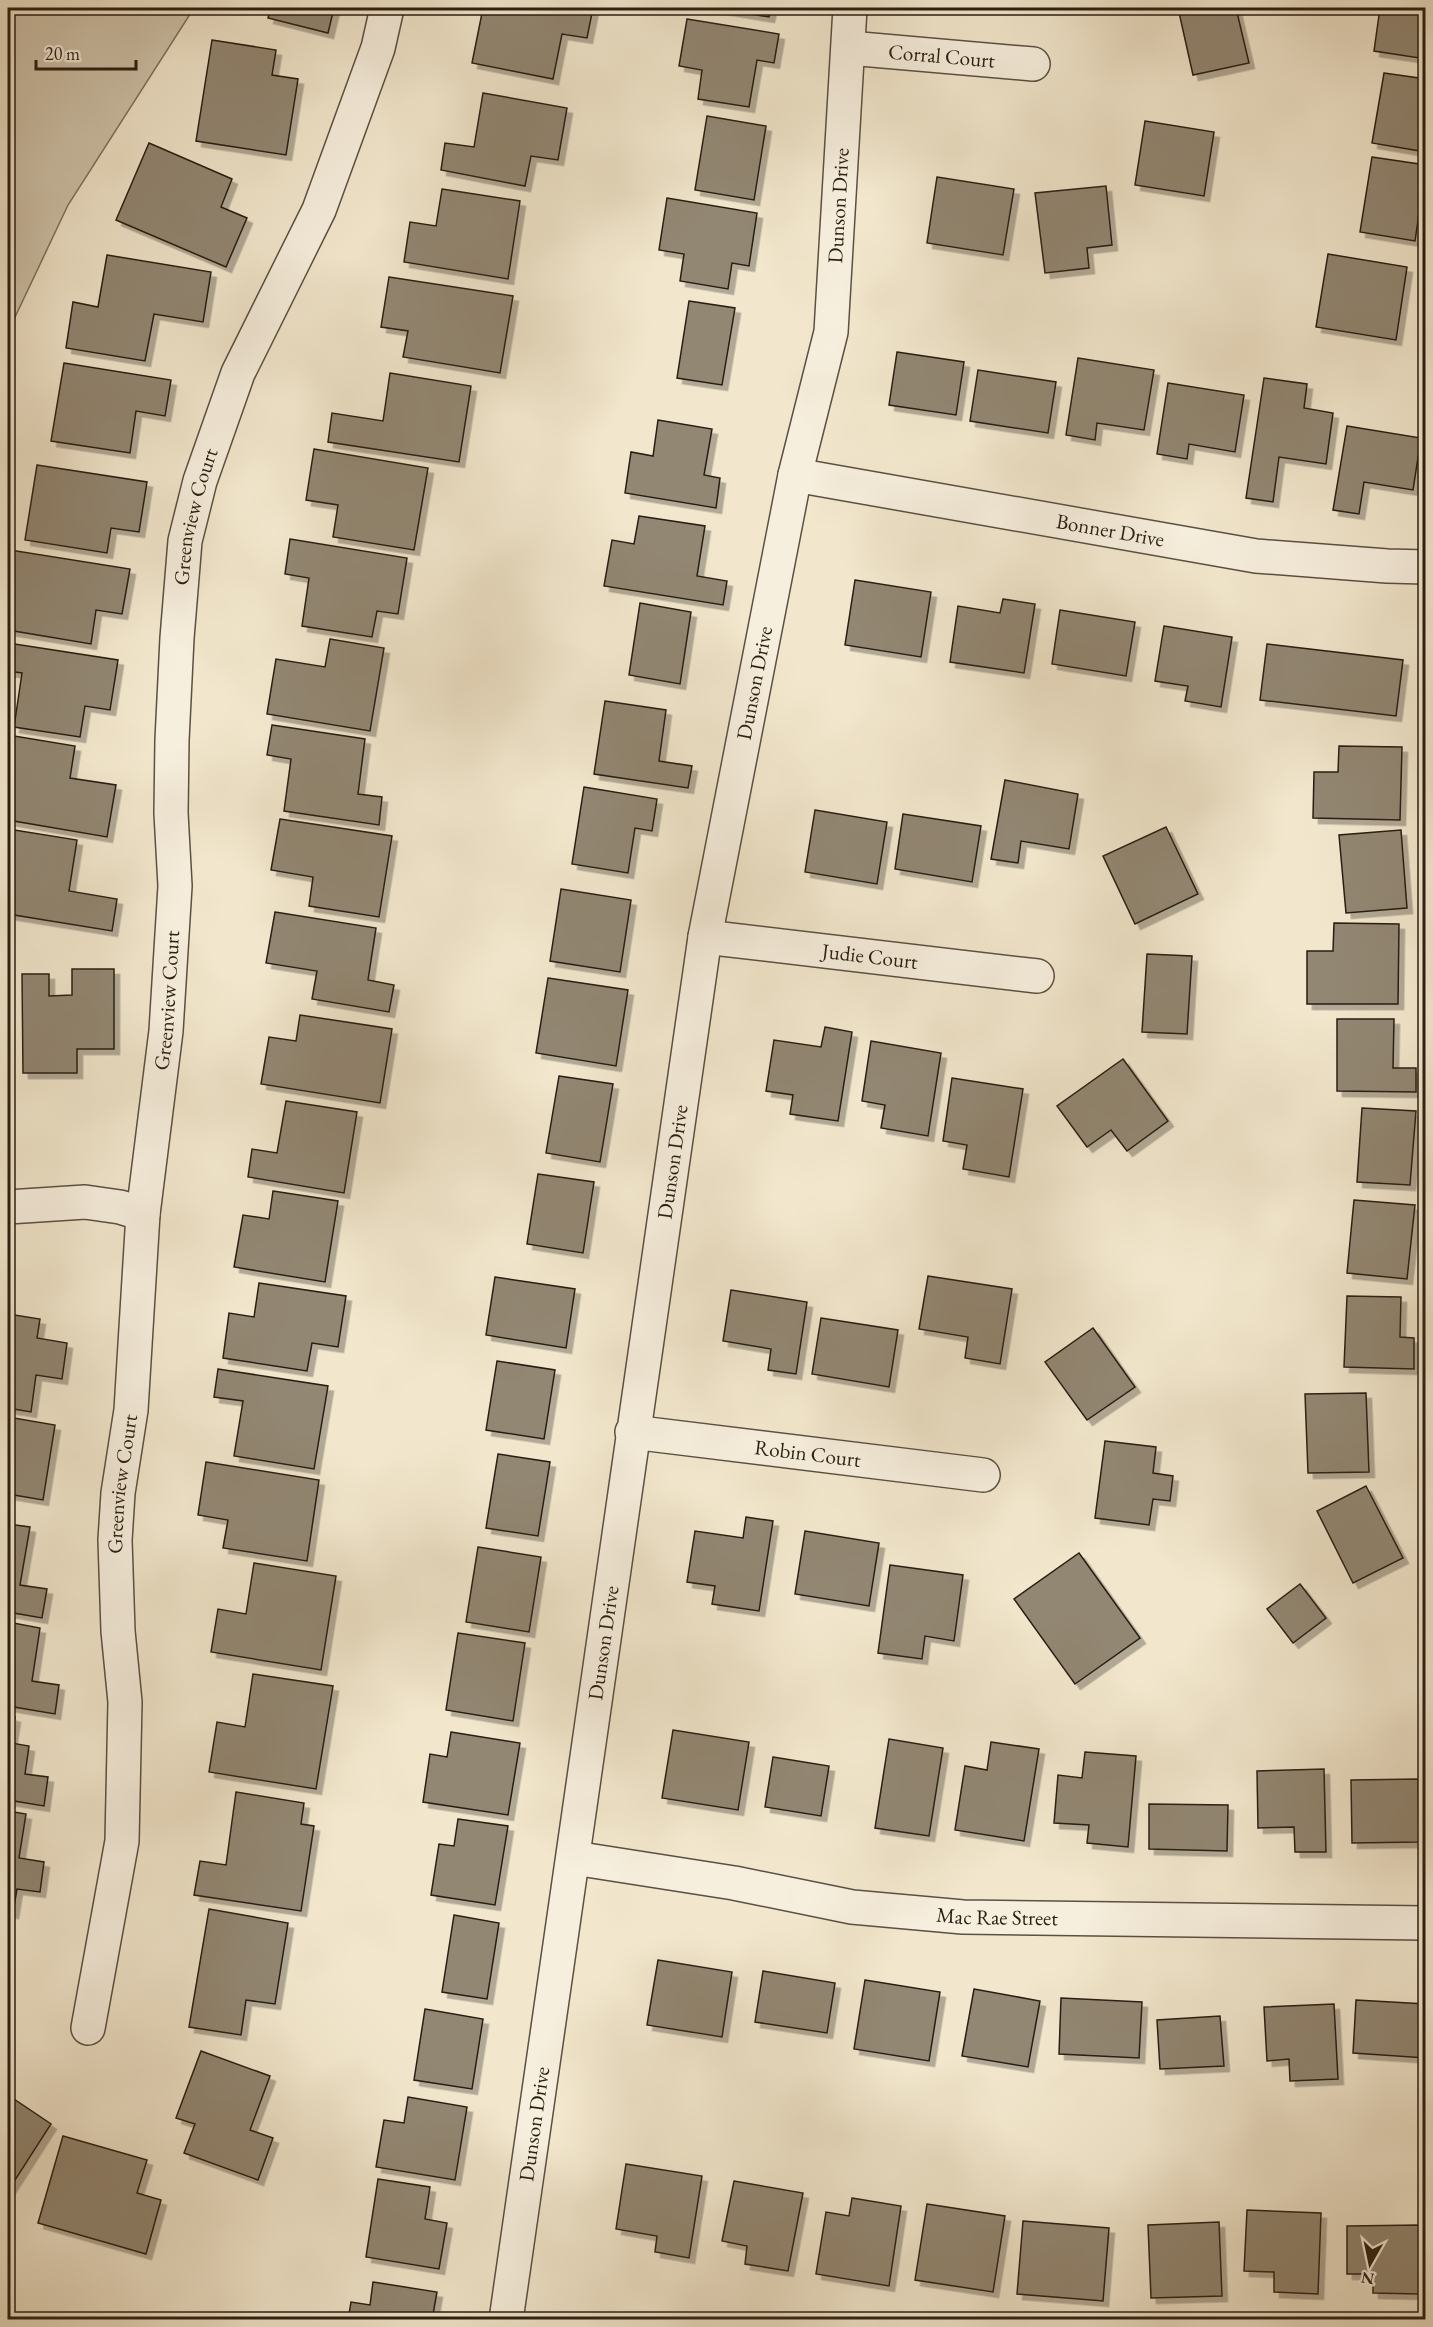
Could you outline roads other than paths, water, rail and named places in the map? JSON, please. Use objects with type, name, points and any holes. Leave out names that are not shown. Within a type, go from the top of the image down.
[{"type":"street","name":"Greenview Court","points":[[88,2028],[122,1841],[125,1702],[118,1631],[115,1540],[118,1492],[131,1410],[143,1214],[166,1031],[175,886],[171,813],[172,740],[185,540],[200,481],[238,373],[319,210],[378,48],[387,8]]},
{"type":"street","name":"Dunson Drive","points":[[506,2319],[705,938],[795,475],[831,332],[850,8]]},
{"type":"street","name":"Corral Court","points":[[849,48],[1033,64]]},
{"type":"street","name":"Bonner Drive","points":[[795,475],[1256,556],[1425,567]]},
{"type":"street","name":"Judie Court","points":[[705,938],[1037,976]]},
{"type":"street","points":[[8,1207],[85,1202],[120,1207],[143,1214]]},
{"type":"street","name":"Robin Court","points":[[632,1432],[983,1475]]},
{"type":"street","name":"Mac Rae Street","points":[[574,1858],[734,1883],[852,1907],[963,1917],[1425,1923]]}]
